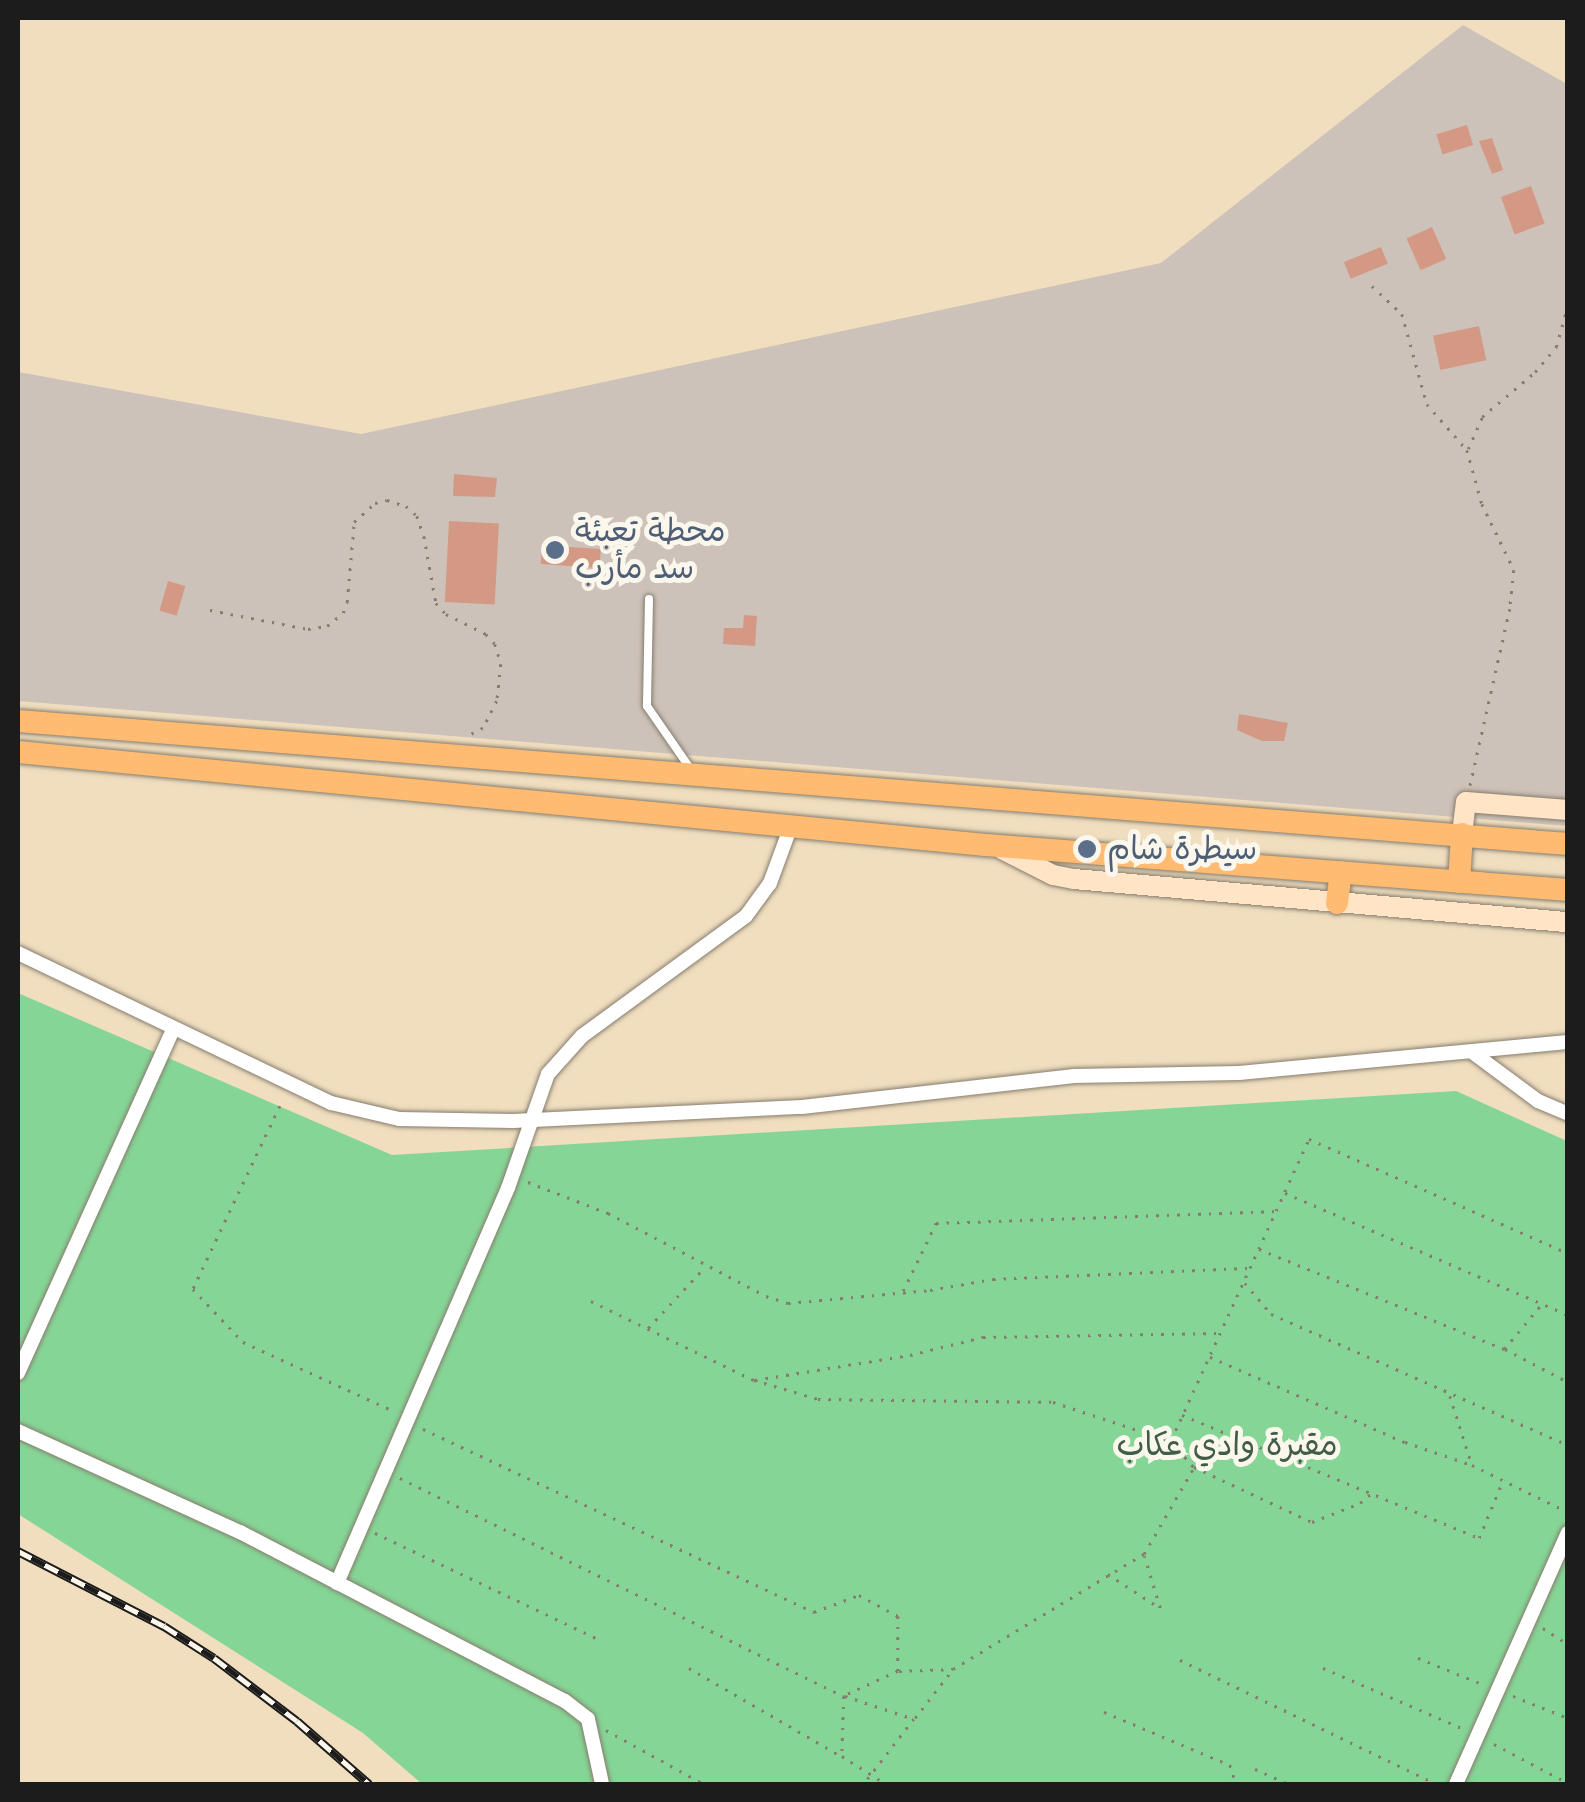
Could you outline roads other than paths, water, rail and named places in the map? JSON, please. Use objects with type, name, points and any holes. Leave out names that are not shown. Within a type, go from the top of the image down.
[{"type":"highway","points":[[18,721],[693,772],[1092,810],[1568,844]]},
{"type":"highway","points":[[18,752],[986,844],[1568,890]]},
{"type":"highway","points":[[1459,882],[1462,834]]},
{"type":"highway","points":[[1336,904],[1341,872]]},
{"type":"main road","points":[[1462,834],[1466,802],[1568,810]]},
{"type":"main road","points":[[986,844],[1054,875],[1074,879],[1568,922]]},
{"type":"street","points":[[338,1583],[512,1178],[548,1074],[570,1047],[746,916],[770,883],[790,826]]},
{"type":"street","points":[[18,953],[330,1104],[399,1119],[530,1120],[802,1107],[1074,1076],[1239,1073],[1568,1042]]},
{"type":"street","points":[[18,1373],[173,1030]]},
{"type":"street","points":[[1472,1052],[1538,1101],[1568,1114]]},
{"type":"street","points":[[18,1431],[240,1532],[537,1685],[588,1719],[602,1784]]},
{"type":"street","points":[[1456,1784],[1568,1533]]},
{"type":"lane","points":[[649,599],[647,706],[693,772]]},
{"type":"railway","points":[[18,1551],[164,1626],[214,1658],[297,1721],[369,1784]]},
{"type":"place","name":"محطة تعبئة سد مأرب","points":[[555,550]]},
{"type":"place","name":"سيطرة شام","points":[[1087,849]]},
{"type":"park label","name":"مقبرة وادي عكاب","points":[[1227,1445]]}]
